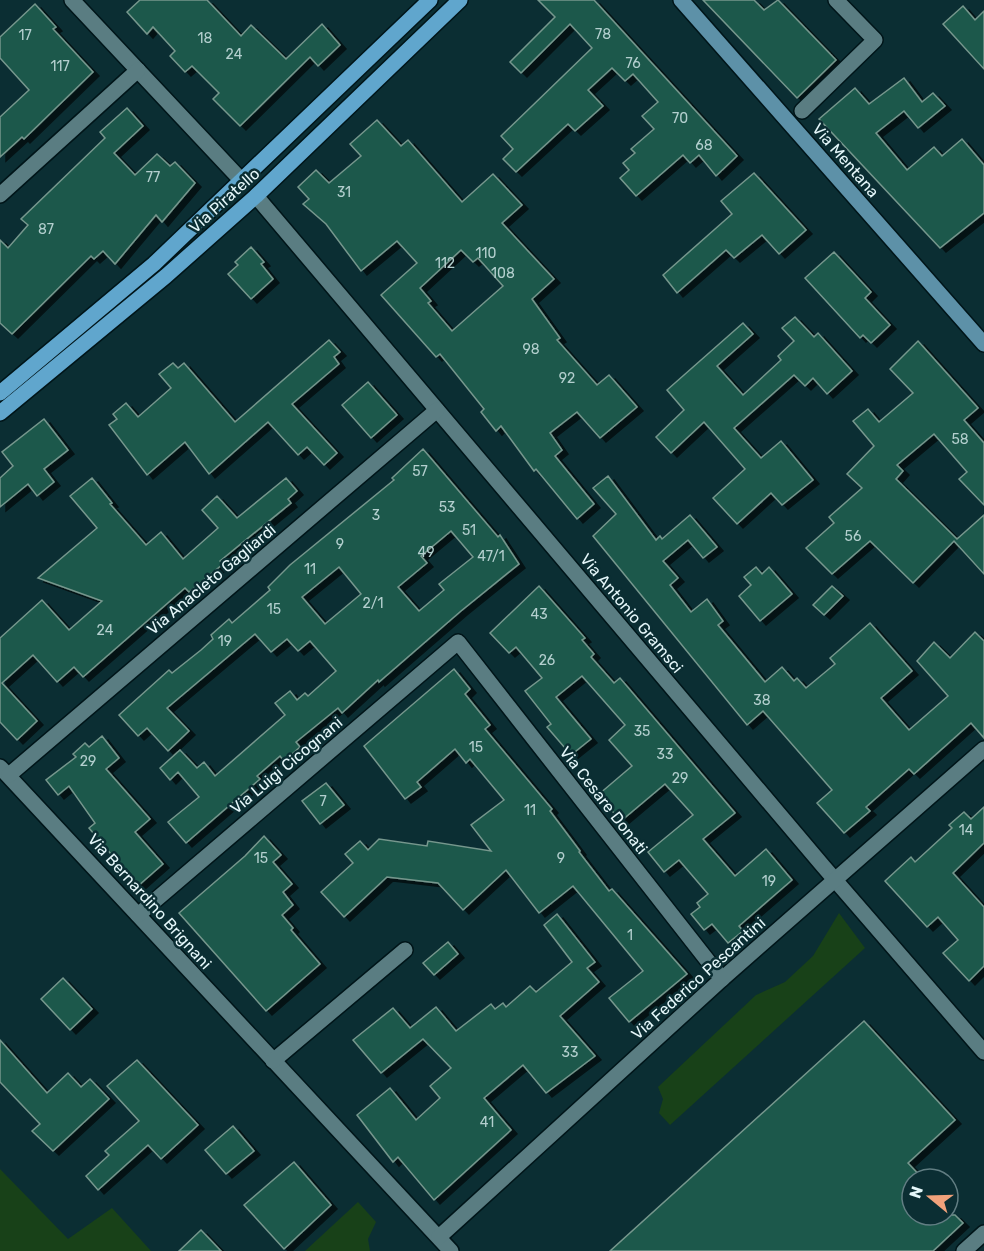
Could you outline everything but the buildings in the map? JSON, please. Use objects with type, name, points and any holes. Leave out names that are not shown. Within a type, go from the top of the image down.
[{"type":"main road","name":"Via Piratello","points":[[0,393],[154,264],[430,0]]},
{"type":"main road","name":"Via Piratello","points":[[0,413],[166,276],[256,195],[460,0]]},
{"type":"main road","name":"Via Mentana","points":[[681,0],[984,344]]},
{"type":"street","points":[[72,0],[242,181]]},
{"type":"street","points":[[802,111],[875,40],[836,0]]},
{"type":"street","points":[[0,195],[138,70]]},
{"type":"street","name":"Via Antonio Gramsci","points":[[256,195],[835,880],[984,1052]]},
{"type":"street","name":"Via Anacleto Gagliardi","points":[[4,771],[437,410]]},
{"type":"street","name":"Via Luigi Cicognani","points":[[138,915],[458,642]]},
{"type":"street","name":"Via Cesare Donati","points":[[458,642],[722,979]]},
{"type":"street","name":"Via Federico Pescantini","points":[[439,1238],[722,979],[984,749]]},
{"type":"street","name":"Via Bernardino Brignani","points":[[4,771],[451,1251]]},
{"type":"street","points":[[273,1061],[405,950]]},
{"type":"street","points":[[964,1251],[984,1233]]},
{"type":"green space","points":[[839,913],[865,948],[670,1125],[659,1113],[663,1099],[658,1087],[756,995],[785,982],[813,956]]},
{"type":"green space","points":[[0,1169],[68,1239],[112,1208],[151,1251],[0,1251]]},
{"type":"green space","points":[[358,1202],[376,1222],[368,1239],[370,1251],[305,1251]]}]
